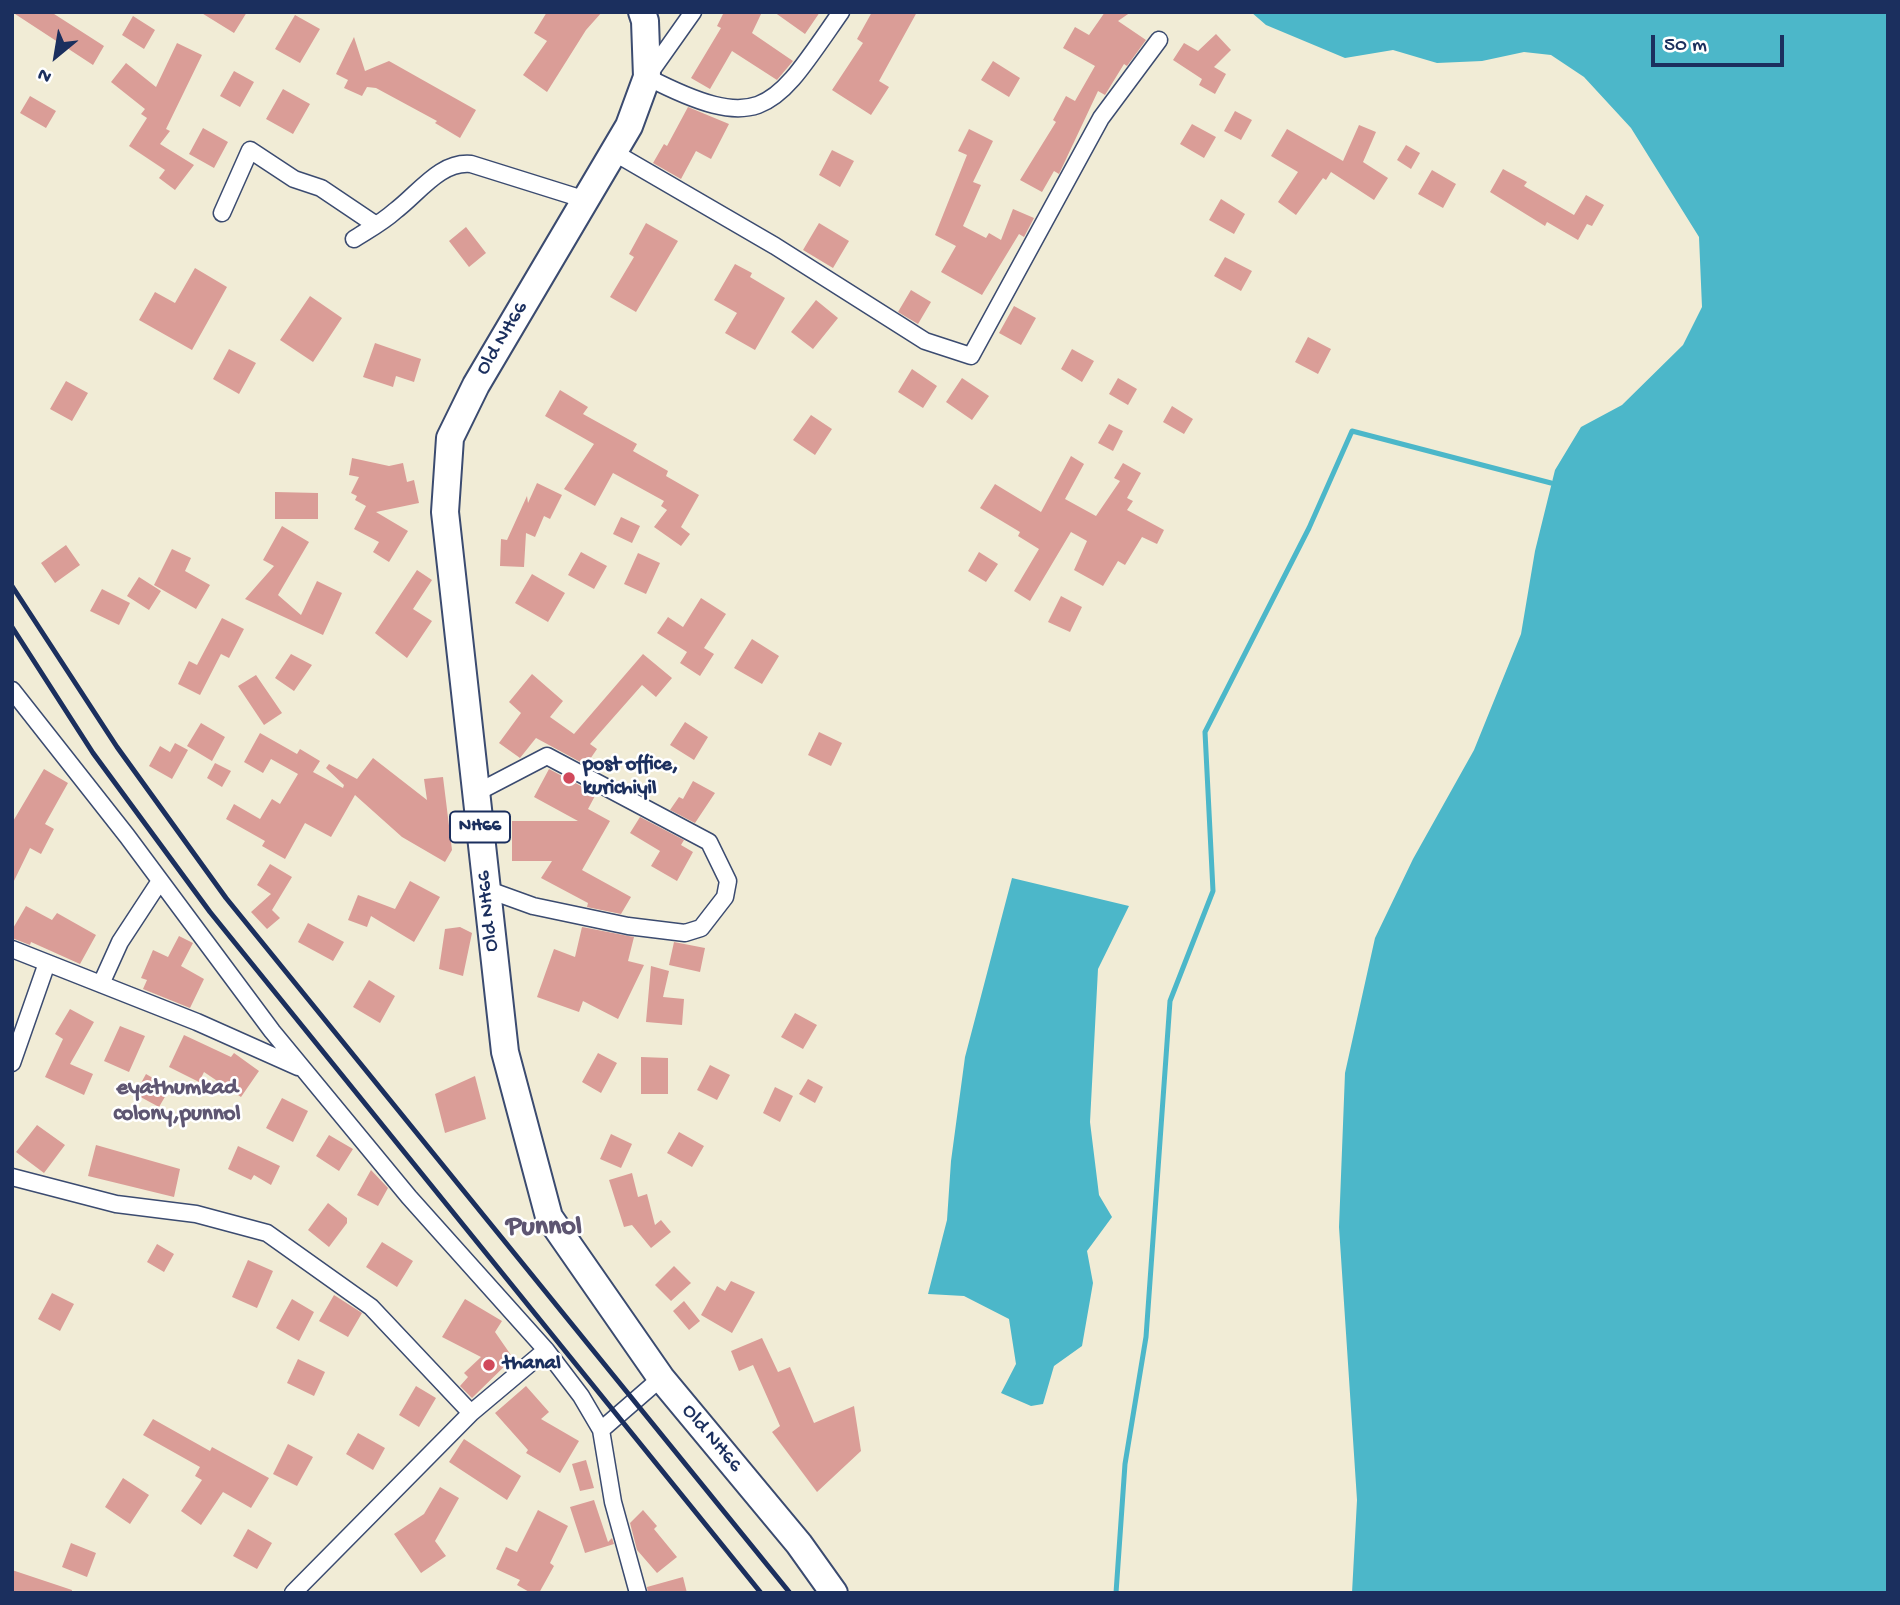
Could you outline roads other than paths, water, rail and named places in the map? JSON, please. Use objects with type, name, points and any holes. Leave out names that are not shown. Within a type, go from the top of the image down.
[{"type":"main road","name":"Old NH66","points":[[642,12],[645,21],[647,77],[615,153],[476,385],[450,438],[445,512],[505,1052],[549,1217],[661,1378],[799,1544],[834,1593]]},
{"type":"street","points":[[693,12],[647,77],[678,93],[717,107],[744,110],[768,103],[790,84],[841,12]]},
{"type":"street","points":[[615,153],[775,246],[925,341],[971,356],[1101,118],[1159,40]]},
{"type":"street","points":[[222,213],[250,150],[294,179],[321,188],[376,225]]},
{"type":"street","points":[[354,239],[396,212],[433,177],[457,163],[471,164],[586,200]]},
{"type":"street","points":[[12,690],[303,1069],[409,1197],[546,1350],[581,1396],[601,1430],[613,1502],[638,1593]]},
{"type":"street","points":[[476,793],[547,756],[709,842],[728,881],[724,897],[701,928],[685,933],[628,926],[533,905],[486,888]]},
{"type":"street","points":[[101,984],[120,942],[160,881]]},
{"type":"street","points":[[12,949],[303,1069]]},
{"type":"street","points":[[12,1063],[47,963]]},
{"type":"street","points":[[12,1177],[116,1204],[196,1214],[267,1233],[371,1307],[471,1413]]},
{"type":"street","points":[[293,1593],[471,1413],[546,1350]]},
{"type":"street","points":[[601,1430],[661,1378]]},
{"type":"water","points":[[1251,12],[1888,12],[1888,1593],[1352,1593],[1357,1500],[1339,1227],[1345,1073],[1375,938],[1413,859],[1474,750],[1521,634],[1535,551],[1555,470],[1581,427],[1622,405],[1683,345],[1702,307],[1699,237],[1631,128],[1584,77],[1551,55],[1524,52],[1482,61],[1437,63],[1393,50],[1345,58],[1266,25]]},
{"type":"water","points":[[1012,878],[1129,906],[1098,969],[1090,1122],[1099,1195],[1112,1217],[1087,1251],[1093,1283],[1082,1346],[1054,1366],[1043,1404],[1031,1406],[1001,1393],[1016,1364],[1009,1319],[964,1296],[928,1294],[947,1220],[951,1161],[965,1057]]},
{"type":"waterway","points":[[1116,1593],[1125,1464],[1146,1337],[1170,1001],[1213,891],[1205,732],[1309,528],[1352,431],[1551,483]]},
{"type":"railway","points":[[12,586],[117,747],[226,898],[790,1593]]},
{"type":"railway","points":[[12,627],[93,753],[210,912],[761,1593]]},
{"type":"place","name":"post office, kurichiyil","points":[[569,778]]},
{"type":"place","name":"thanal","points":[[489,1365]]},
{"type":"district","name":"eyathumkad colony,punnol","points":[[177,1102]]},
{"type":"district","name":"Punnol","points":[[544,1229]]}]
